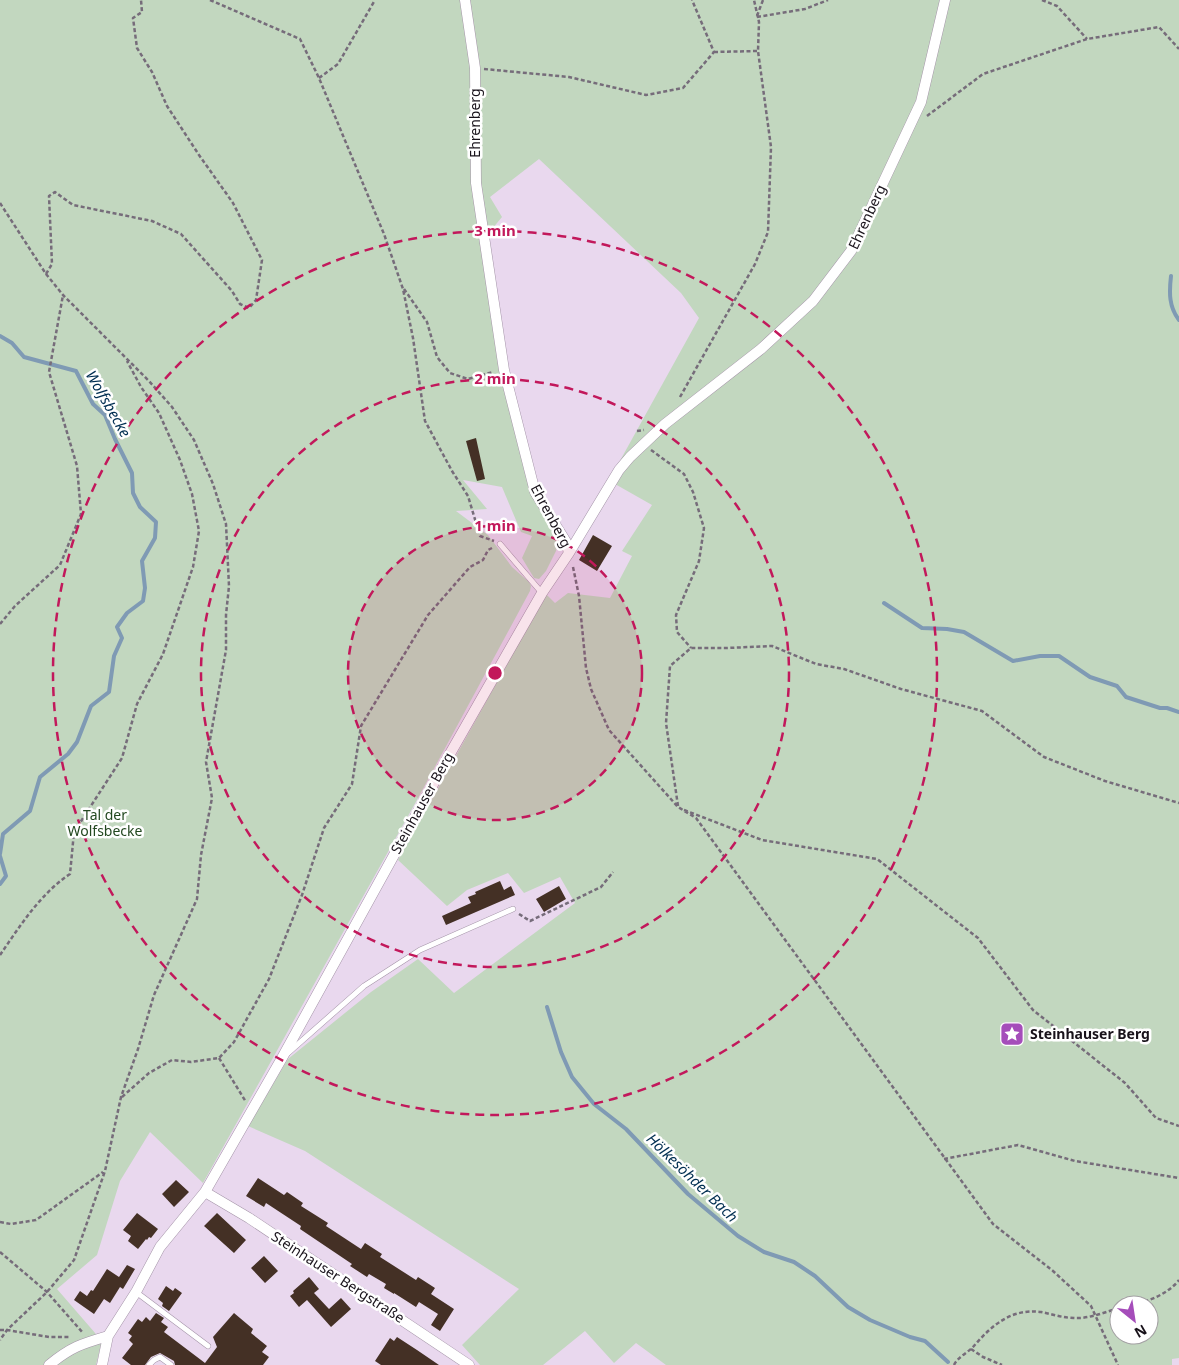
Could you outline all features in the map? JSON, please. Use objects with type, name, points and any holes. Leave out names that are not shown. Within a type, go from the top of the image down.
[{"type":"street","name":"Ehrenberg","points":[[465,0],[475,68],[476,183],[504,370],[535,492],[566,542],[568,553]]},
{"type":"street","name":"Ehrenberg","points":[[568,553],[619,470],[630,456],[666,424],[761,349],[813,301],[852,251],[921,102],[945,0]]},
{"type":"street","name":"Steinhauser Berg","points":[[108,1336],[136,1292],[160,1247],[205,1191],[252,1111],[446,759],[542,593],[568,553]]},
{"type":"street","name":"Steinhauser Bergstraße","points":[[205,1191],[249,1218],[469,1365]]},
{"type":"street","points":[[49,1365],[64,1352],[108,1336],[102,1365]]},
{"type":"lane","points":[[500,544],[542,593]]},
{"type":"lane","name":"Steinhauser Berg","points":[[282,1058],[364,986],[420,950],[513,909]]},
{"type":"lane","points":[[136,1292],[208,1346]]},
{"type":"lane","points":[[149,1365],[160,1357],[171,1365]]},
{"type":"path","points":[[46,274],[52,264],[49,196],[56,192],[74,205],[152,221],[181,234],[232,291],[240,304],[249,308],[256,300],[262,260],[233,203],[167,106],[152,72],[137,48],[133,18],[142,12],[141,0]]},
{"type":"path","points":[[211,0],[300,39],[319,78],[384,234],[403,289],[413,338],[425,421],[468,496],[480,536],[500,544]]},
{"type":"path","points":[[319,78],[338,64],[375,0]]},
{"type":"path","points":[[692,0],[714,52]]},
{"type":"path","points":[[680,399],[755,264],[768,232],[771,147],[758,51],[759,22],[754,0]]},
{"type":"path","points":[[757,17],[763,0]]},
{"type":"path","points":[[757,17],[805,9],[828,0]]},
{"type":"path","points":[[1042,0],[1057,6],[1087,39]]},
{"type":"path","points":[[921,121],[983,74],[1087,39],[1160,27],[1179,49]]},
{"type":"path","points":[[475,68],[569,78],[646,95],[683,88],[714,52],[758,51]]},
{"type":"path","points":[[0,203],[46,274],[63,295],[149,381],[172,407],[198,449],[213,484],[226,524],[229,586],[226,615],[226,650],[206,762],[212,798],[201,855],[196,899],[154,995],[122,1097],[105,1171],[74,1260],[47,1292],[7,1330],[0,1340]]},
{"type":"path","points":[[403,289],[427,322],[437,357],[450,373],[468,379],[504,370]]},
{"type":"path","points":[[0,624],[15,606],[60,565],[81,514],[77,466],[48,372],[63,295]]},
{"type":"path","points":[[0,955],[28,916],[57,883],[70,874],[74,832],[122,758],[138,704],[163,654],[193,567],[199,531],[192,494],[180,460],[159,413],[141,387],[125,357]]},
{"type":"path","points":[[643,445],[684,474],[693,492],[704,528],[699,561],[676,615],[677,632],[691,648]]},
{"type":"path","points":[[122,1097],[149,1073],[172,1060],[191,1062],[219,1058],[234,1042],[269,979],[302,895],[324,828],[352,784],[361,726],[428,615],[470,567],[483,560],[488,550],[500,544]]},
{"type":"path","points":[[568,553],[574,571],[578,596],[586,668],[591,688],[609,730],[678,807],[696,818],[993,1224],[1053,1271],[1091,1306],[1118,1365]]},
{"type":"path","points":[[678,807],[666,723],[670,666],[691,648],[772,646],[816,664],[844,669],[901,689],[982,711],[1044,757],[1105,781],[1179,803]]},
{"type":"path","points":[[678,807],[762,840],[877,859],[978,938],[1033,1010],[1125,1083],[1156,1118],[1179,1126]]},
{"type":"path","points":[[513,909],[530,922],[601,887],[613,872]]},
{"type":"path","points":[[219,1058],[252,1111]]},
{"type":"path","points":[[944,1159],[1018,1145],[1075,1161],[1179,1178]]},
{"type":"path","points":[[0,1222],[10,1224],[36,1220],[105,1171]]},
{"type":"path","points":[[0,1252],[47,1292],[90,1341]]},
{"type":"path","points":[[1159,1295],[1174,1286],[1179,1280]]},
{"type":"path","points":[[954,1365],[985,1333],[998,1322],[1014,1314],[1027,1311],[1085,1318],[1109,1310]]},
{"type":"path","points":[[0,1330],[48,1337],[84,1337],[90,1341]]},
{"type":"path","points":[[971,1349],[983,1357],[1002,1365]]},
{"type":"green space","name":"Tal der Wolfsbecke","points":[[0,0],[1179,0],[1179,1358],[1172,1359],[1172,1365],[666,1365],[636,1343],[614,1363],[585,1331],[543,1365],[480,1365],[462,1345],[519,1289],[305,1151],[248,1126],[288,1059],[371,992],[418,959],[454,993],[575,903],[560,877],[524,893],[508,873],[467,890],[447,906],[398,860],[546,594],[555,603],[568,593],[610,598],[632,556],[622,551],[652,505],[615,484],[611,477],[699,318],[681,293],[539,159],[490,197],[502,217],[487,235],[508,373],[532,488],[558,540],[556,551],[546,571],[539,579],[534,578],[522,558],[532,536],[521,532],[502,487],[463,480],[487,509],[456,511],[488,535],[512,567],[529,582],[531,586],[530,591],[417,800],[203,1183],[150,1132],[120,1181],[97,1255],[57,1289],[102,1341],[96,1365],[0,1365]]},
{"type":"building","points":[[476,438],[485,479],[477,481],[466,441]]},
{"type":"building","points":[[593,535],[612,546],[597,571],[579,560]]},
{"type":"building","points":[[500,881],[504,890],[511,886],[515,895],[446,925],[442,916],[471,903],[468,897]]},
{"type":"building","points":[[559,886],[566,899],[544,912],[536,899]]},
{"type":"building","points":[[258,1178],[284,1195],[287,1192],[303,1203],[301,1206],[328,1223],[326,1226],[361,1249],[365,1243],[382,1254],[380,1257],[416,1280],[418,1277],[435,1288],[431,1294],[454,1309],[440,1331],[431,1325],[438,1314],[419,1302],[416,1307],[384,1288],[386,1284],[369,1274],[367,1277],[350,1266],[352,1264],[300,1229],[301,1226],[266,1203],[264,1207],[246,1196]]},
{"type":"building","points":[[176,1180],[189,1192],[174,1207],[162,1194]]},
{"type":"building","points":[[137,1213],[158,1229],[138,1249],[128,1241],[131,1236],[123,1230]]},
{"type":"building","points":[[217,1213],[246,1240],[234,1253],[204,1226]]},
{"type":"building","points":[[264,1256],[278,1271],[265,1283],[251,1268]]},
{"type":"building","points":[[127,1265],[135,1269],[123,1289],[120,1287],[110,1303],[104,1299],[94,1314],[74,1300],[80,1291],[87,1296],[91,1290],[93,1291],[107,1269],[119,1277]]},
{"type":"building","points":[[309,1277],[319,1289],[314,1293],[329,1309],[341,1298],[351,1309],[331,1327],[307,1300],[299,1307],[290,1296]]},
{"type":"building","points":[[166,1286],[173,1291],[175,1288],[182,1293],[169,1311],[162,1306],[163,1303],[158,1299]]},
{"type":"building","points":[[156,1313],[164,1318],[161,1322],[168,1327],[164,1332],[205,1363],[217,1347],[213,1337],[234,1313],[253,1329],[251,1333],[267,1346],[262,1352],[269,1357],[263,1365],[175,1365],[174,1361],[160,1353],[151,1357],[145,1365],[131,1365],[122,1358],[133,1344],[129,1340],[132,1336],[128,1333],[138,1319],[142,1322],[146,1317],[150,1321]]},
{"type":"building","points":[[397,1337],[439,1365],[381,1365],[375,1361],[390,1338],[394,1341]]},
{"type":"waterway","points":[[1171,276],[1170,300],[1179,320]]},
{"type":"waterway","name":"Wolfsbecke","points":[[0,336],[12,343],[24,357],[76,371],[93,404],[105,415],[132,473],[133,493],[140,507],[156,522],[155,538],[142,561],[145,588],[143,601],[127,613],[117,627],[122,638],[114,656],[109,692],[91,706],[77,742],[68,754],[40,777],[30,811],[3,834],[0,854]]},
{"type":"waterway","points":[[884,603],[922,628],[964,632],[1013,661],[1040,656],[1059,656],[1090,677],[1117,686],[1126,697],[1179,712]]},
{"type":"waterway","name":"Wolfsbecke","points":[[0,856],[6,876],[0,884]]},
{"type":"waterway","name":"Hölkesöhder Bach","points":[[547,1007],[561,1052],[572,1077],[594,1104],[626,1129],[688,1194],[738,1236],[764,1252],[794,1262],[815,1276],[848,1307],[870,1320],[910,1337],[925,1341],[948,1362]]},
{"type":"place","name":"Steinhauser Berg","points":[[1012,1034]]}]
